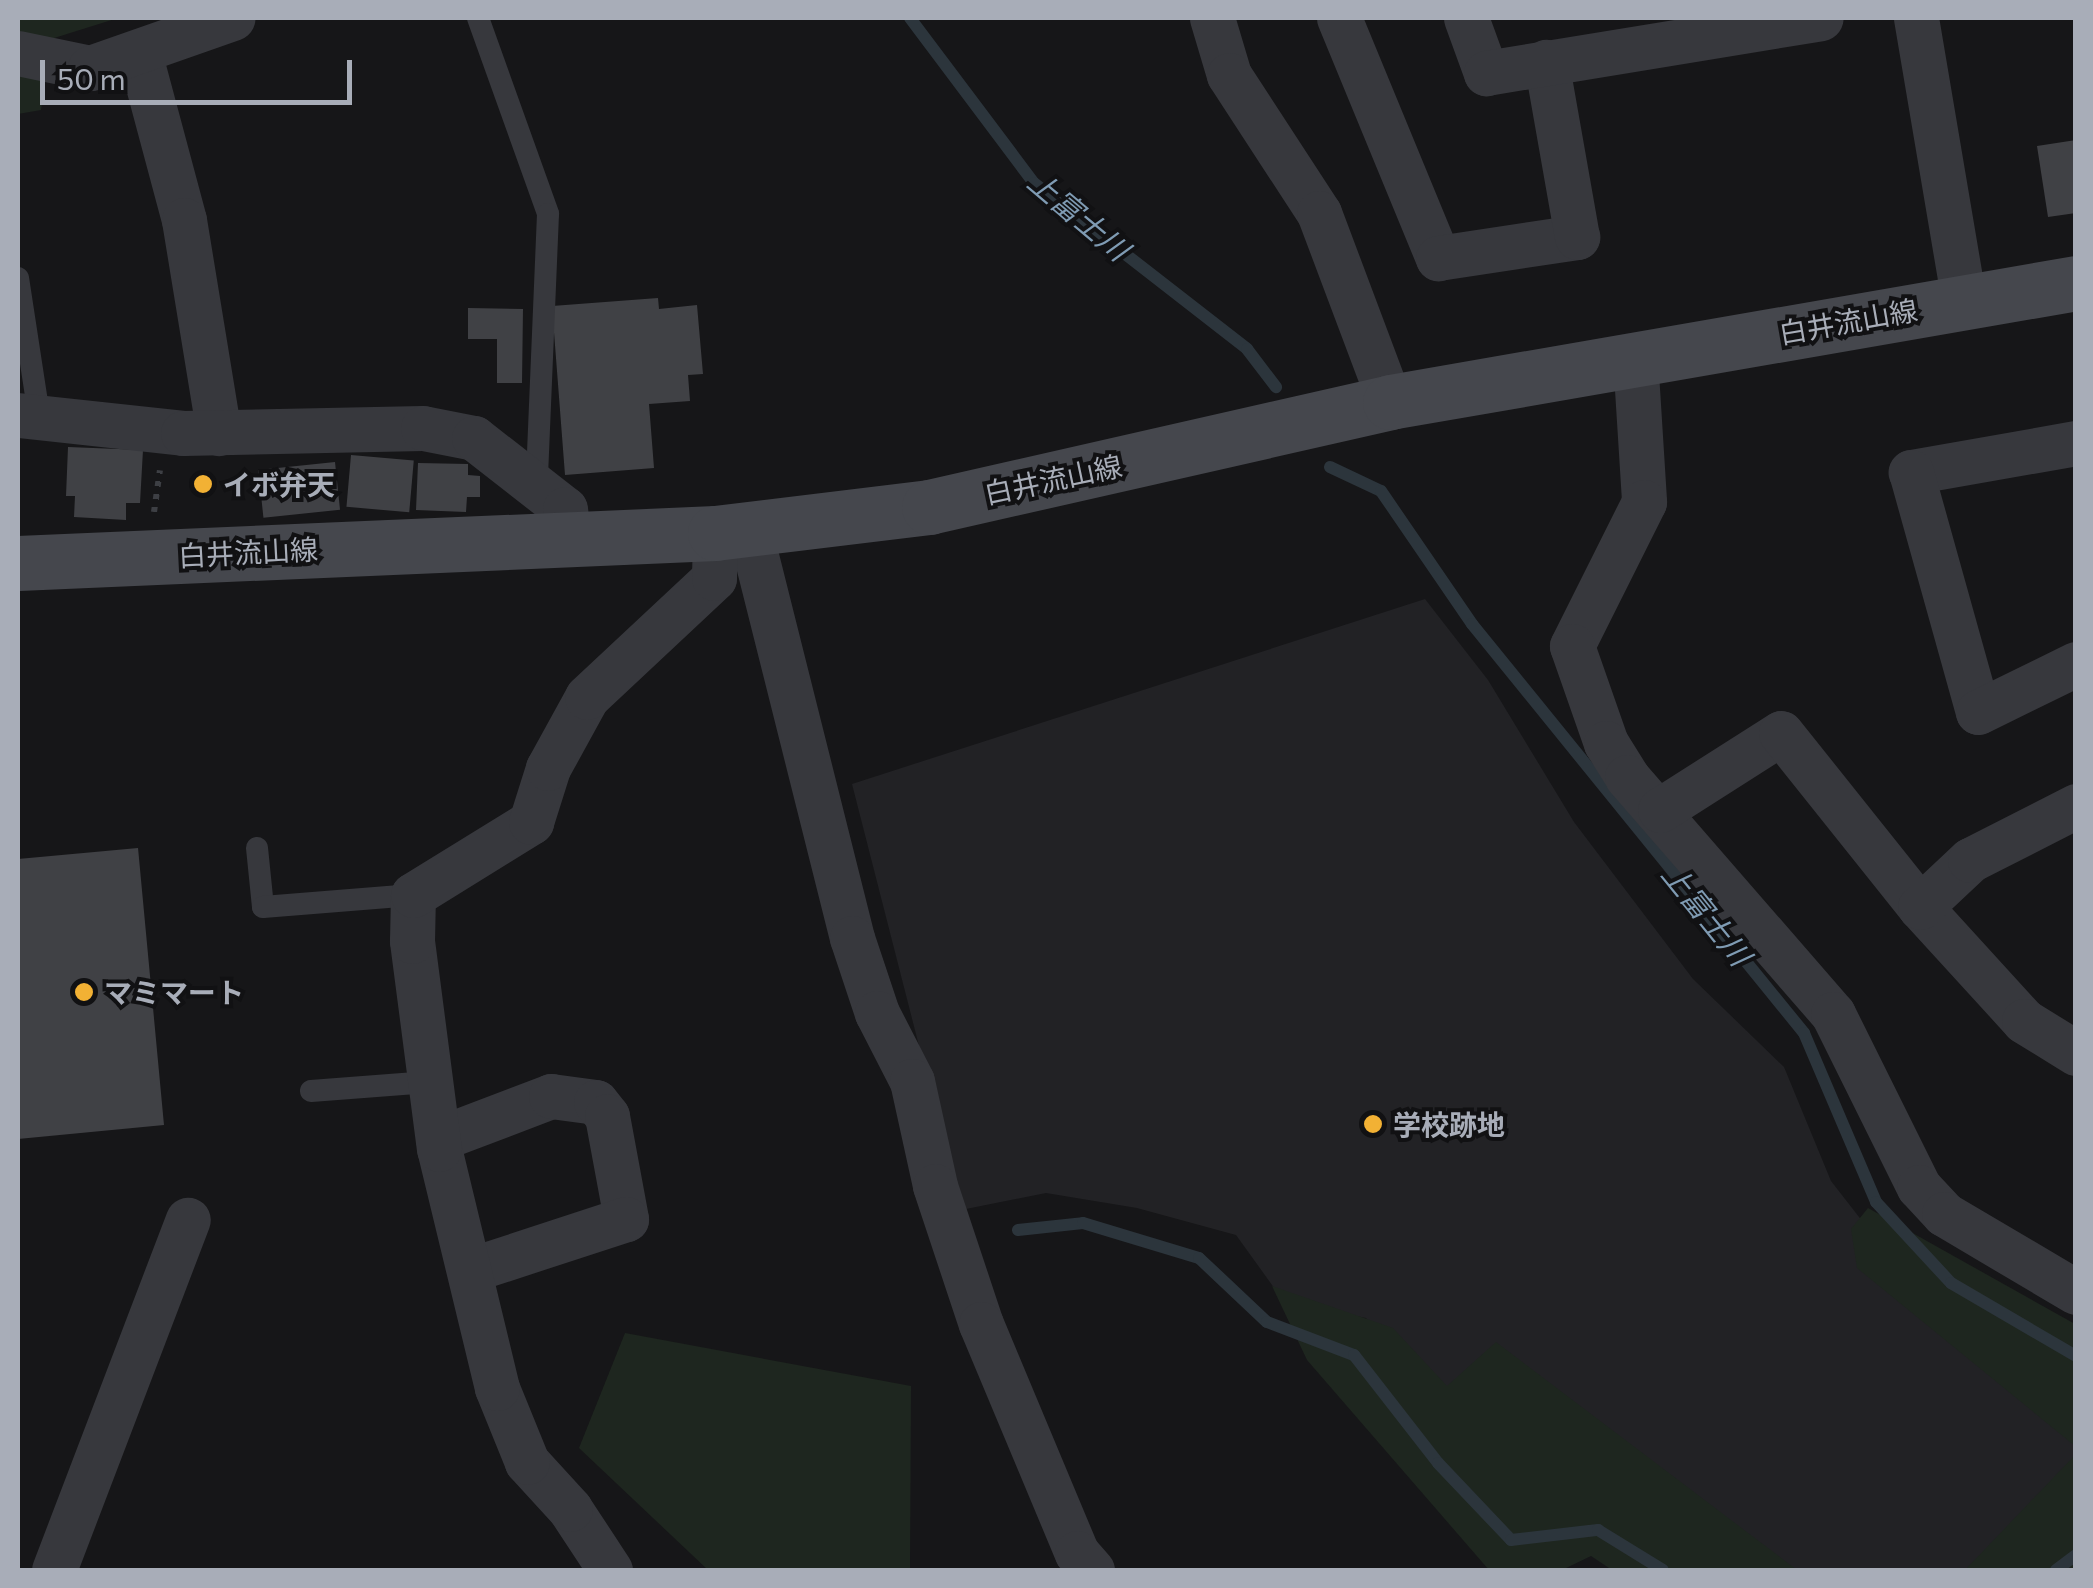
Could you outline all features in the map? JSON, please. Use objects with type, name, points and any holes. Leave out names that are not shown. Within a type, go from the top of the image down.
[{"type":"main road","name":"白井流山線","points":[[18,563],[732,530],[929,507],[1390,402],[2076,283]]},
{"type":"street","points":[[18,53],[90,68],[233,18]]},
{"type":"street","points":[[1212,18],[1230,75],[1319,213],[1390,402]]},
{"type":"street","points":[[1338,18],[1438,258],[1577,237],[1546,62]]},
{"type":"street","points":[[1466,18],[1486,72],[1732,24],[1821,18]]},
{"type":"street","points":[[1916,18],[1964,302]]},
{"type":"street","points":[[139,52],[184,220],[219,434]]},
{"type":"street","points":[[1635,357],[1644,502],[1572,646],[1606,743],[1833,1014],[1919,1187],[1944,1214],[2076,1292]]},
{"type":"street","points":[[28,415],[219,434],[423,428],[474,438],[537,480],[565,508],[568,535]]},
{"type":"street","points":[[2076,444],[1911,472],[1978,712],[2076,664]]},
{"type":"street","points":[[610,1570],[570,1509],[527,1462],[508,1423],[438,1139],[413,895],[531,822],[548,768],[588,697],[714,578],[732,530]]},
{"type":"street","points":[[732,530],[852,938],[877,1013],[912,1081],[935,1186],[981,1324],[1077,1553],[1092,1570]]},
{"type":"street","points":[[1660,810],[1782,734],[1920,907],[2024,1021],[2076,1053]]},
{"type":"street","points":[[1920,907],[1970,860],[2076,806]]},
{"type":"street","points":[[438,1139],[552,1096],[596,1102],[607,1116],[626,1219],[470,1270]]},
{"type":"street","points":[[54,1570],[188,1220]]},
{"type":"lane","points":[[478,18],[548,214],[537,480]]},
{"type":"lane","points":[[18,278],[28,415]]},
{"type":"lane","points":[[257,848],[263,907],[413,895]]},
{"type":"lane","points":[[311,1092],[430,1082]]},
{"type":"shaded area","points":[[18,18],[118,18],[51,39],[41,110],[18,114]]},
{"type":"shaded area","name":"学校跡地","points":[[1425,599],[1488,680],[1574,822],[1693,979],[1784,1067],[1831,1181],[1884,1249],[2075,1398],[2075,1528],[2021,1570],[1732,1570],[1514,1501],[1366,1318],[1285,1303],[1236,1235],[1137,1208],[1046,1193],[961,1210],[852,784]]},
{"type":"shaded area","points":[[1868,1208],[2075,1324],[2075,1446],[1857,1268],[1851,1229]]},
{"type":"shaded area","points":[[1272,1286],[1393,1328],[1447,1386],[1496,1342],[1797,1570],[1612,1570],[1591,1556],[1562,1570],[1489,1570],[1307,1360]]},
{"type":"shaded area","points":[[625,1333],[911,1386],[910,1570],[708,1570],[579,1448]]},
{"type":"shaded area","points":[[2075,1455],[2075,1570],[1965,1570]]},
{"type":"building","points":[[2076,140],[2076,213],[2048,217],[2037,146]]},
{"type":"building","points":[[658,298],[659,309],[697,305],[703,374],[688,375],[690,401],[649,404],[654,468],[565,475],[552,306]]},
{"type":"building","points":[[468,308],[523,309],[522,383],[497,383],[497,339],[468,339]]},
{"type":"building","points":[[68,447],[143,450],[140,503],[126,503],[126,520],[74,517],[75,496],[66,496]]},
{"type":"building","points":[[351,455],[414,460],[409,512],[346,507]]},
{"type":"building","points":[[335,462],[340,510],[263,518],[258,470]]},
{"type":"building","points":[[418,463],[468,464],[468,475],[480,476],[480,497],[467,497],[466,512],[416,510]]},
{"type":"building","name":"マミマート","points":[[138,848],[164,1125],[18,1139],[18,859]]},
{"type":"waterway","name":"上富士川","points":[[910,18],[1034,183],[1247,349],[1276,387]]},
{"type":"waterway","name":"上富士川","points":[[1330,467],[1381,491],[1472,624],[1804,1033],[1876,1202],[1951,1283],[2076,1356]]},
{"type":"waterway","name":"上富士川","points":[[1018,1230],[1083,1223],[1199,1258],[1267,1322],[1354,1355],[1438,1463],[1511,1540],[1598,1530],[1663,1570]]},
{"type":"waterway","name":"上富士川","points":[[2056,1570],[2076,1555]]},
{"type":"place","name":"イボ弁天","points":[[203,484]]},
{"type":"place","name":"マミマート","points":[[84,992]]},
{"type":"place","name":"学校跡地","points":[[1373,1124]]}]
